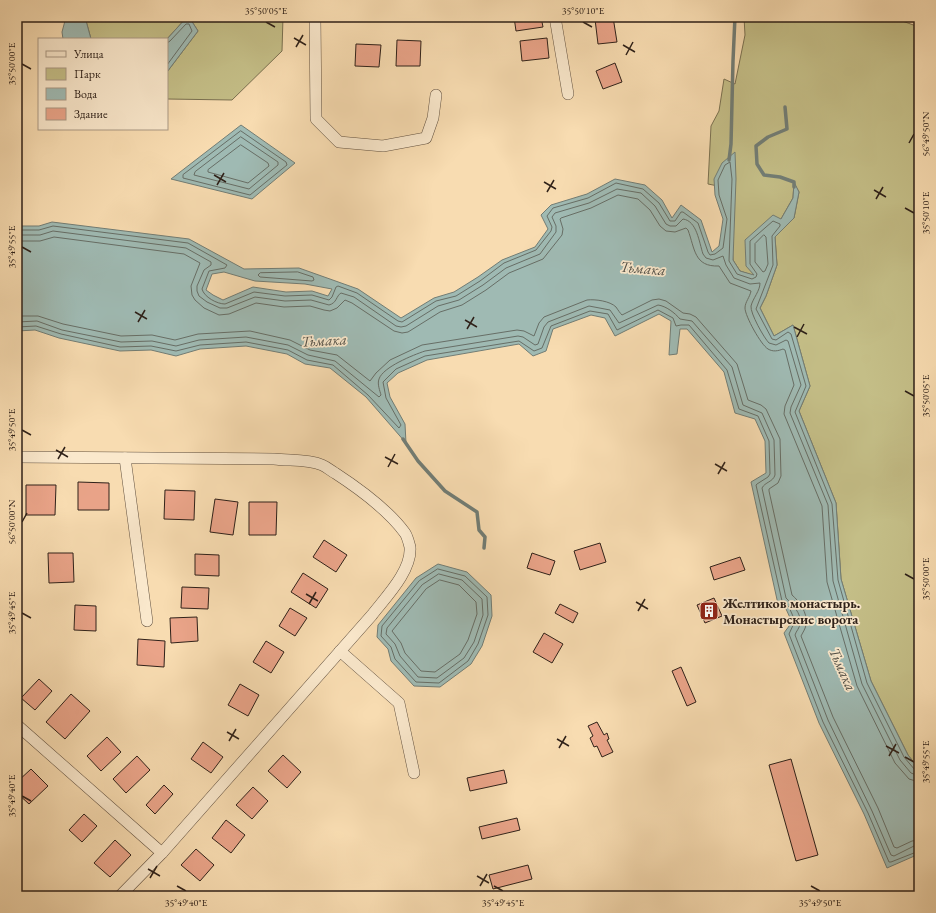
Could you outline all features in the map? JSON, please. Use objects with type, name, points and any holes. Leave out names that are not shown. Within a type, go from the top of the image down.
[{"type":"street","points":[[315,17],[316,119],[339,142],[383,146],[426,138],[433,118],[436,95]]},
{"type":"street","points":[[555,17],[568,94]]},
{"type":"street","points":[[17,457],[274,459],[308,461],[323,466],[356,488],[378,506],[398,524],[406,534],[410,548],[407,564],[401,578],[372,615],[162,853],[120,896]]},
{"type":"street","points":[[125,458],[147,621]]},
{"type":"street","points":[[340,651],[398,703],[414,773]]},
{"type":"street","points":[[17,725],[162,853]]},
{"type":"green space","points":[[85,17],[187,17],[168,38],[91,38]]},
{"type":"green space","points":[[189,17],[283,17],[282,51],[232,100],[168,99],[168,71],[198,31]]},
{"type":"green space","points":[[744,17],[891,17],[919,27],[919,769],[908,755],[871,681],[841,579],[836,503],[799,411],[810,386],[793,325],[774,336],[760,308],[777,265],[775,237],[794,218],[799,192],[794,183],[793,198],[781,219],[755,276],[740,271],[733,260],[728,188],[708,184],[711,126],[719,111],[724,79],[735,84],[745,35]]},
{"type":"water","points":[[66,17],[85,17],[91,38],[63,38],[62,32]]},
{"type":"water","points":[[187,17],[189,17],[198,31],[168,71],[168,38]]},
{"type":"water","points":[[241,125],[295,163],[252,199],[171,179]]},
{"type":"water","name":"Тьмака","points":[[735,152],[736,179],[733,260],[740,271],[754,275],[746,266],[745,240],[773,215],[781,219],[793,198],[794,182],[799,192],[794,218],[775,237],[777,265],[760,308],[774,336],[793,325],[810,386],[799,411],[836,503],[841,579],[871,681],[908,755],[919,769],[919,854],[887,868],[864,814],[819,723],[784,633],[792,622],[786,609],[778,604],[751,482],[766,473],[765,441],[755,419],[735,413],[724,372],[687,329],[680,329],[677,354],[669,355],[671,321],[659,314],[615,336],[605,318],[591,315],[553,329],[546,351],[533,356],[519,344],[427,360],[398,373],[387,383],[390,397],[405,424],[406,443],[366,397],[330,368],[305,364],[287,354],[246,346],[200,349],[176,356],[151,350],[120,351],[59,338],[35,330],[17,331],[17,226],[39,226],[52,222],[189,239],[244,269],[299,268],[358,289],[401,318],[434,298],[454,292],[502,260],[535,247],[548,229],[541,215],[551,205],[587,194],[615,179],[645,185],[662,200],[672,218],[681,205],[701,220],[712,252],[719,246],[723,219],[715,195],[714,179],[722,163]],"holes":[[[224,272],[255,281],[305,284],[332,289],[328,296],[312,291],[286,292],[253,287],[223,300],[206,290],[212,274]]]},
{"type":"water","points":[[438,564],[467,572],[491,595],[492,616],[482,646],[471,664],[440,687],[414,686],[391,661],[388,649],[377,637],[378,625],[416,578]]},
{"type":"building","points":[[514,17],[541,17],[543,27],[516,31]]},
{"type":"building","points":[[613,17],[617,42],[598,44],[595,19]]},
{"type":"building","points":[[547,38],[549,58],[522,61],[520,41]]},
{"type":"building","points":[[397,40],[421,41],[420,66],[396,66]]},
{"type":"building","points":[[356,44],[381,45],[379,67],[355,66]]},
{"type":"building","points":[[615,63],[622,82],[603,89],[596,71]]},
{"type":"building","points":[[78,482],[109,483],[109,510],[78,510]]},
{"type":"building","points":[[26,485],[56,485],[55,515],[26,515]]},
{"type":"building","points":[[165,490],[195,491],[194,520],[164,519]]},
{"type":"building","points":[[215,499],[238,502],[233,535],[210,532]]},
{"type":"building","points":[[249,502],[277,502],[276,535],[249,535]]},
{"type":"building","points":[[324,540],[347,555],[336,572],[313,557]]},
{"type":"building","points":[[600,543],[606,562],[580,570],[574,551]]},
{"type":"building","points":[[48,553],[73,553],[74,582],[49,583]]},
{"type":"building","points":[[532,553],[555,561],[550,575],[527,568]]},
{"type":"building","points":[[195,554],[219,555],[219,576],[195,575]]},
{"type":"building","points":[[740,557],[745,570],[714,580],[710,567]]},
{"type":"building","points":[[303,573],[328,589],[316,608],[291,592]]},
{"type":"building","points":[[182,587],[209,588],[208,609],[181,608]]},
{"type":"building","name":"Желтиков монастырь. Монастырские ворота","points":[[714,598],[722,616],[705,623],[697,605]]},
{"type":"building","points":[[560,604],[578,613],[573,623],[555,613]]},
{"type":"building","points":[[75,605],[96,606],[96,631],[74,630]]},
{"type":"building","points":[[290,608],[307,618],[295,636],[279,626]]},
{"type":"building","points":[[197,617],[198,641],[171,643],[170,618]]},
{"type":"building","points":[[544,633],[563,644],[552,663],[533,652]]},
{"type":"building","points":[[138,639],[165,641],[164,667],[137,665]]},
{"type":"building","points":[[266,641],[284,652],[271,673],[253,662]]},
{"type":"building","points":[[681,667],[696,702],[687,706],[672,671]]},
{"type":"building","points":[[39,679],[52,691],[35,710],[21,698]]},
{"type":"building","points":[[240,684],[259,695],[248,716],[228,705]]},
{"type":"building","points":[[71,694],[90,711],[65,739],[46,722]]},
{"type":"building","points":[[597,722],[604,735],[607,733],[609,739],[607,740],[613,752],[602,757],[597,746],[594,747],[590,738],[593,736],[588,726]]},
{"type":"building","points":[[107,737],[121,752],[101,771],[87,756]]},
{"type":"building","points":[[203,742],[223,757],[211,773],[191,759]]},
{"type":"building","points":[[283,755],[301,772],[287,788],[268,771]]},
{"type":"building","points":[[137,756],[150,770],[126,793],[113,779]]},
{"type":"building","points":[[791,759],[818,855],[796,861],[769,765]]},
{"type":"building","points":[[31,769],[48,786],[29,804],[17,793],[17,782]]},
{"type":"building","points":[[504,770],[507,783],[470,791],[467,778]]},
{"type":"building","points":[[164,785],[173,794],[155,814],[146,805]]},
{"type":"building","points":[[253,787],[268,801],[252,819],[236,805]]},
{"type":"building","points":[[84,814],[97,826],[82,842],[69,830]]},
{"type":"building","points":[[517,818],[520,830],[482,839],[479,827]]},
{"type":"building","points":[[226,820],[245,835],[231,853],[212,838]]},
{"type":"building","points":[[115,840],[131,855],[110,877],[94,863]]},
{"type":"building","points":[[196,849],[214,865],[200,881],[181,865]]},
{"type":"building","points":[[528,865],[532,879],[493,889],[489,875]]},
{"type":"waterway","points":[[729,160],[731,144],[735,17]]},
{"type":"waterway","points":[[785,107],[787,129],[768,137],[756,146],[757,164],[764,175],[780,177],[794,182],[794,187]]},
{"type":"waterway","points":[[403,439],[418,461],[445,491],[477,512],[479,530],[485,537],[484,548]]},
{"type":"place","name":"Желтиков монастырь. Монастырские ворота","points":[[709,611]]}]
